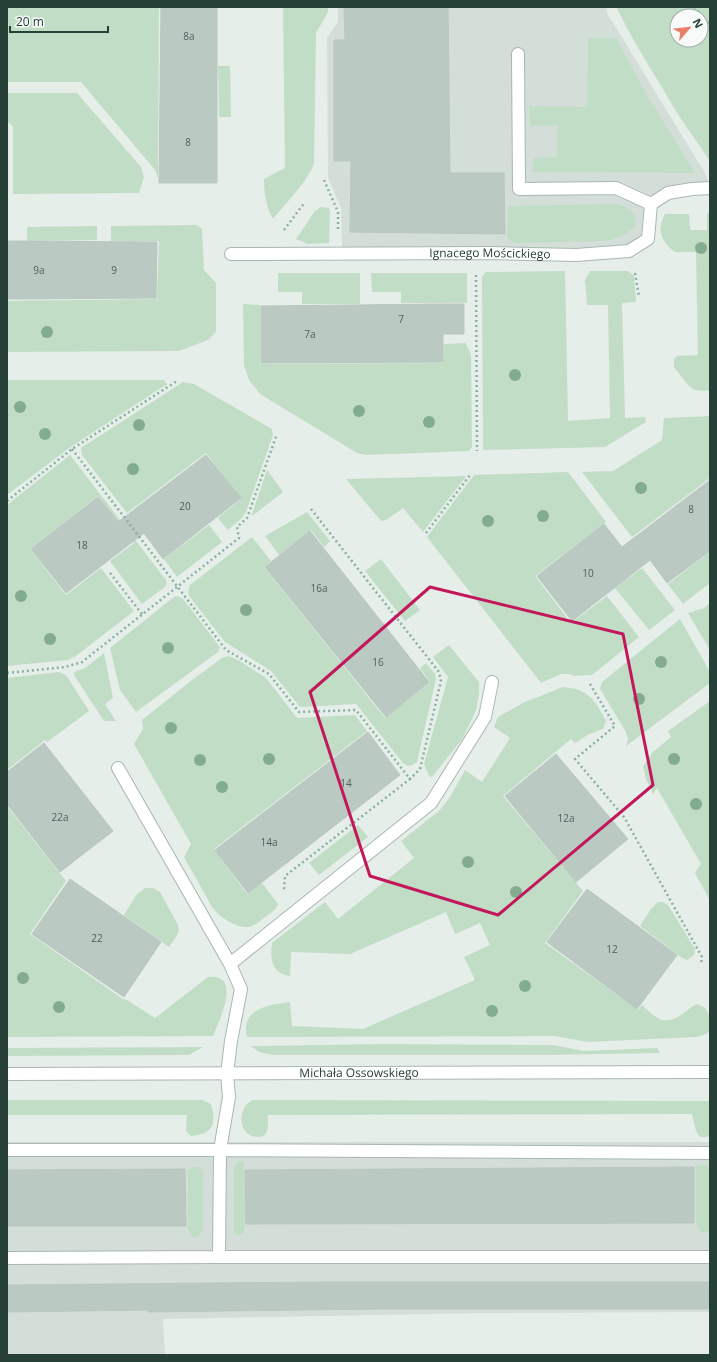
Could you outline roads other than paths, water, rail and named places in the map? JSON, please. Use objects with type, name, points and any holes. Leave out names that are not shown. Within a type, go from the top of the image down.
[{"type":"street","points":[[518,54],[519,189],[616,188],[651,204],[668,193],[710,188]]},
{"type":"street","name":"Ignacego Mościckiego","points":[[232,254],[576,254],[629,251],[648,240],[651,204]]},
{"type":"street","points":[[230,964],[431,803],[485,717],[492,682]]},
{"type":"street","points":[[118,768],[230,964],[241,989],[231,1041],[227,1074],[229,1097],[220,1150],[219,1256]]},
{"type":"street","name":"Michała Ossowskiego","points":[[7,1074],[710,1072]]},
{"type":"street","points":[[7,1150],[710,1153]]},
{"type":"street","points":[[7,1258],[219,1256],[710,1257]]}]
